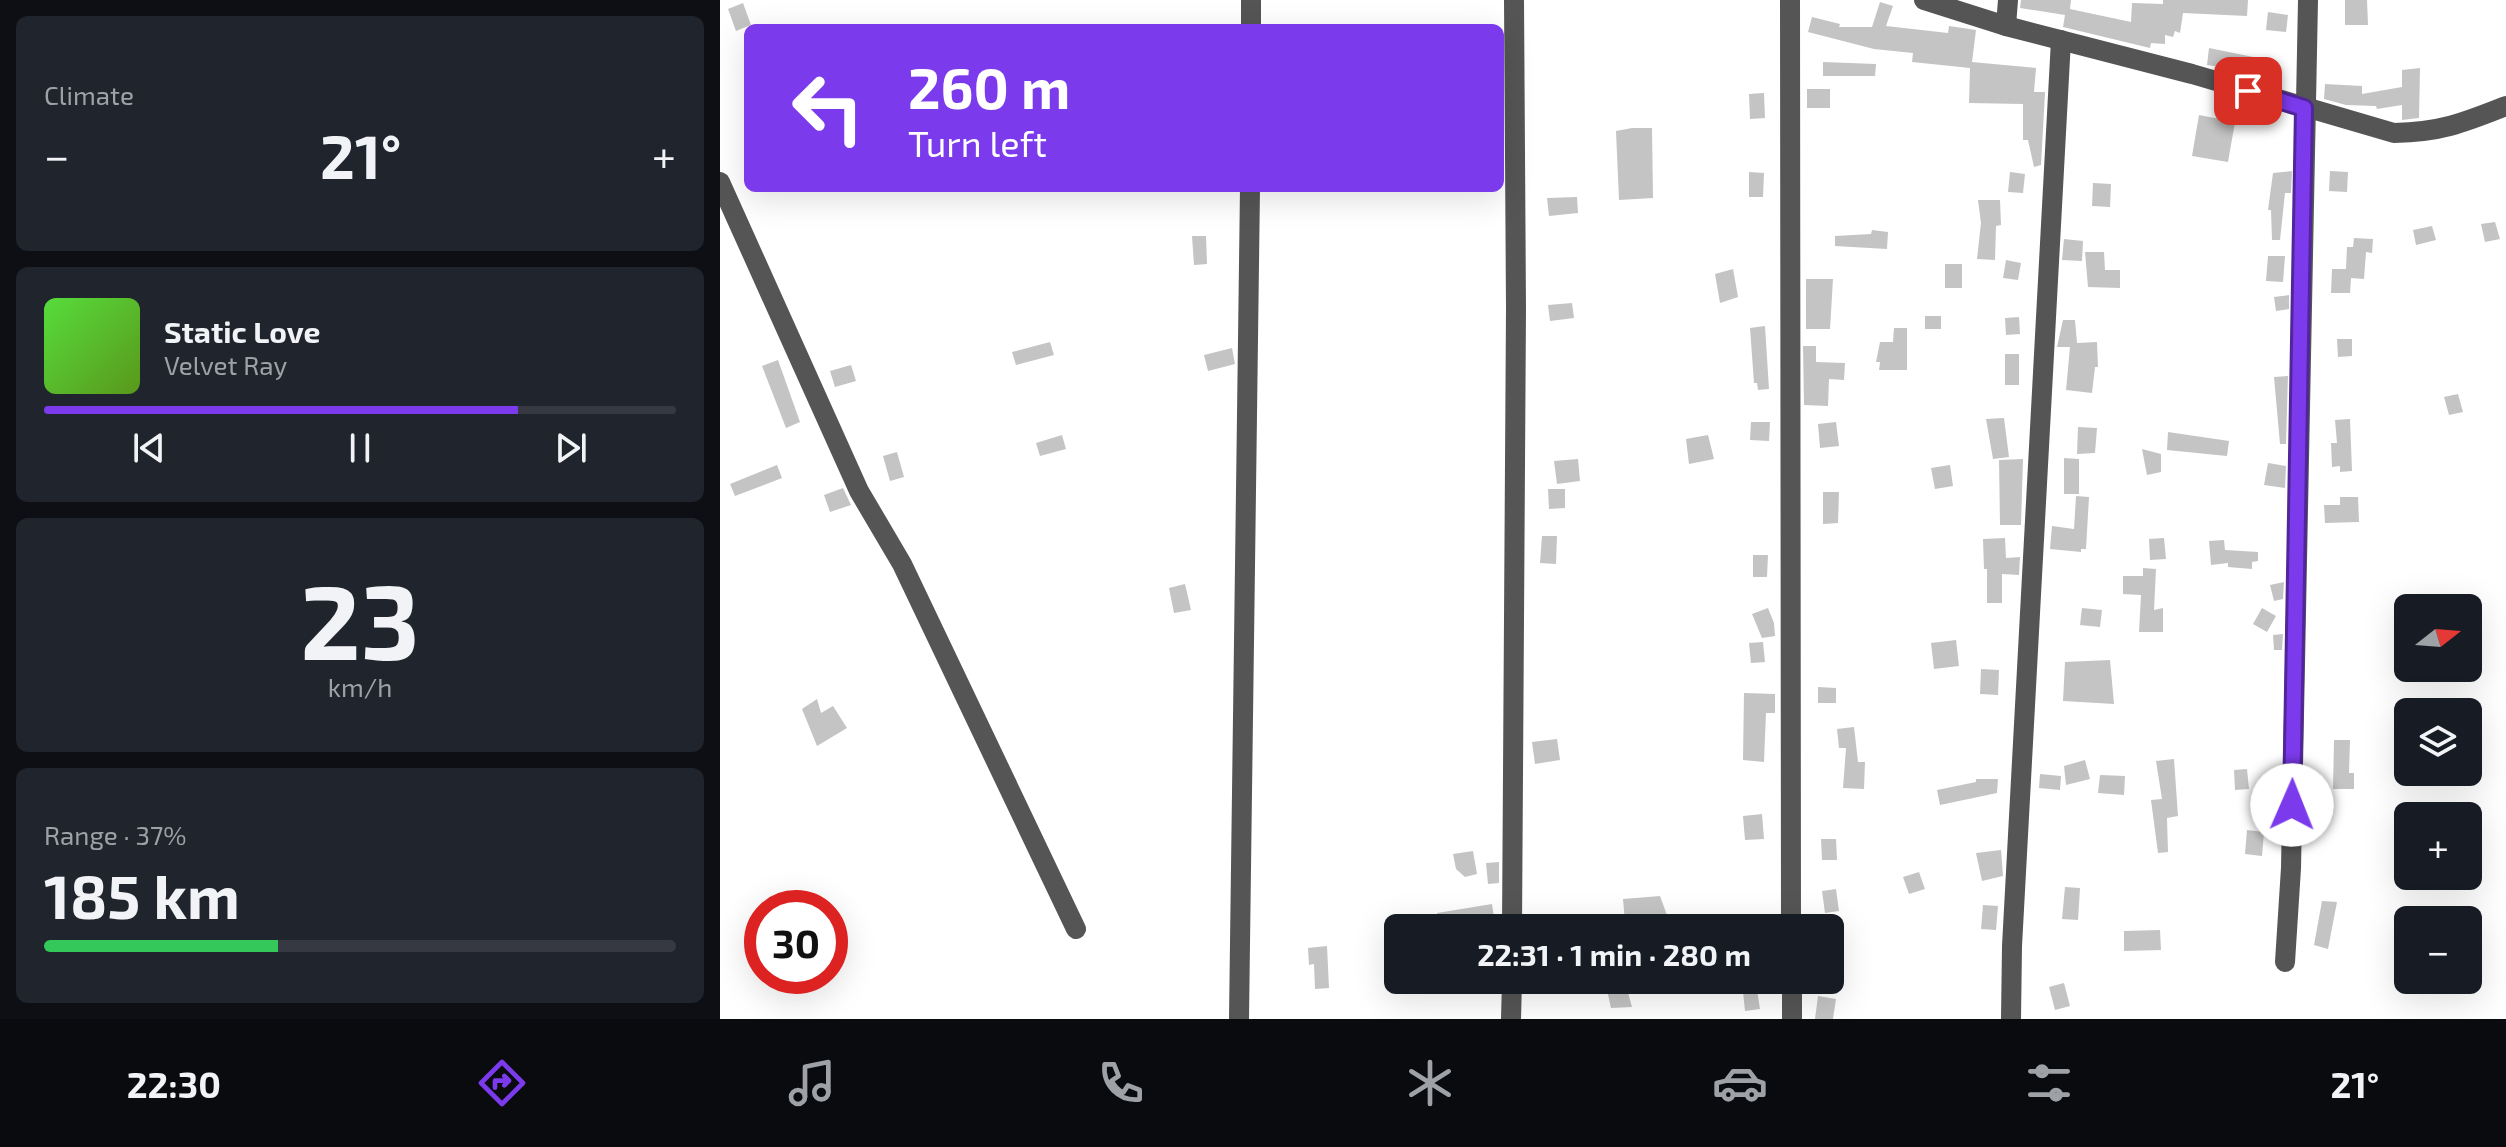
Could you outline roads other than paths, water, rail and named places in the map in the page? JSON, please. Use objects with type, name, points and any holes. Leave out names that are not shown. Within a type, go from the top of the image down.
[{"type":"street","points":[[1251,0],[1251,24]]},
{"type":"street","points":[[1512,914],[1516,324],[1514,0]]},
{"type":"street","points":[[1790,0],[1791,914]]},
{"type":"street","points":[[1924,0],[2006,26],[2192,74],[2394,133],[2428,133],[2506,106]]},
{"type":"street","points":[[2006,26],[2008,0]]},
{"type":"street","points":[[2285,962],[2291,868],[2308,0]]},
{"type":"street","points":[[2011,1019],[2013,930],[2061,40]]},
{"type":"street","points":[[720,182],[859,491],[902,564],[1076,929]]},
{"type":"street","points":[[1239,1019],[1250,192]]},
{"type":"street","points":[[1511,1019],[1512,994]]},
{"type":"street","points":[[1792,994],[1792,1019]]}]
